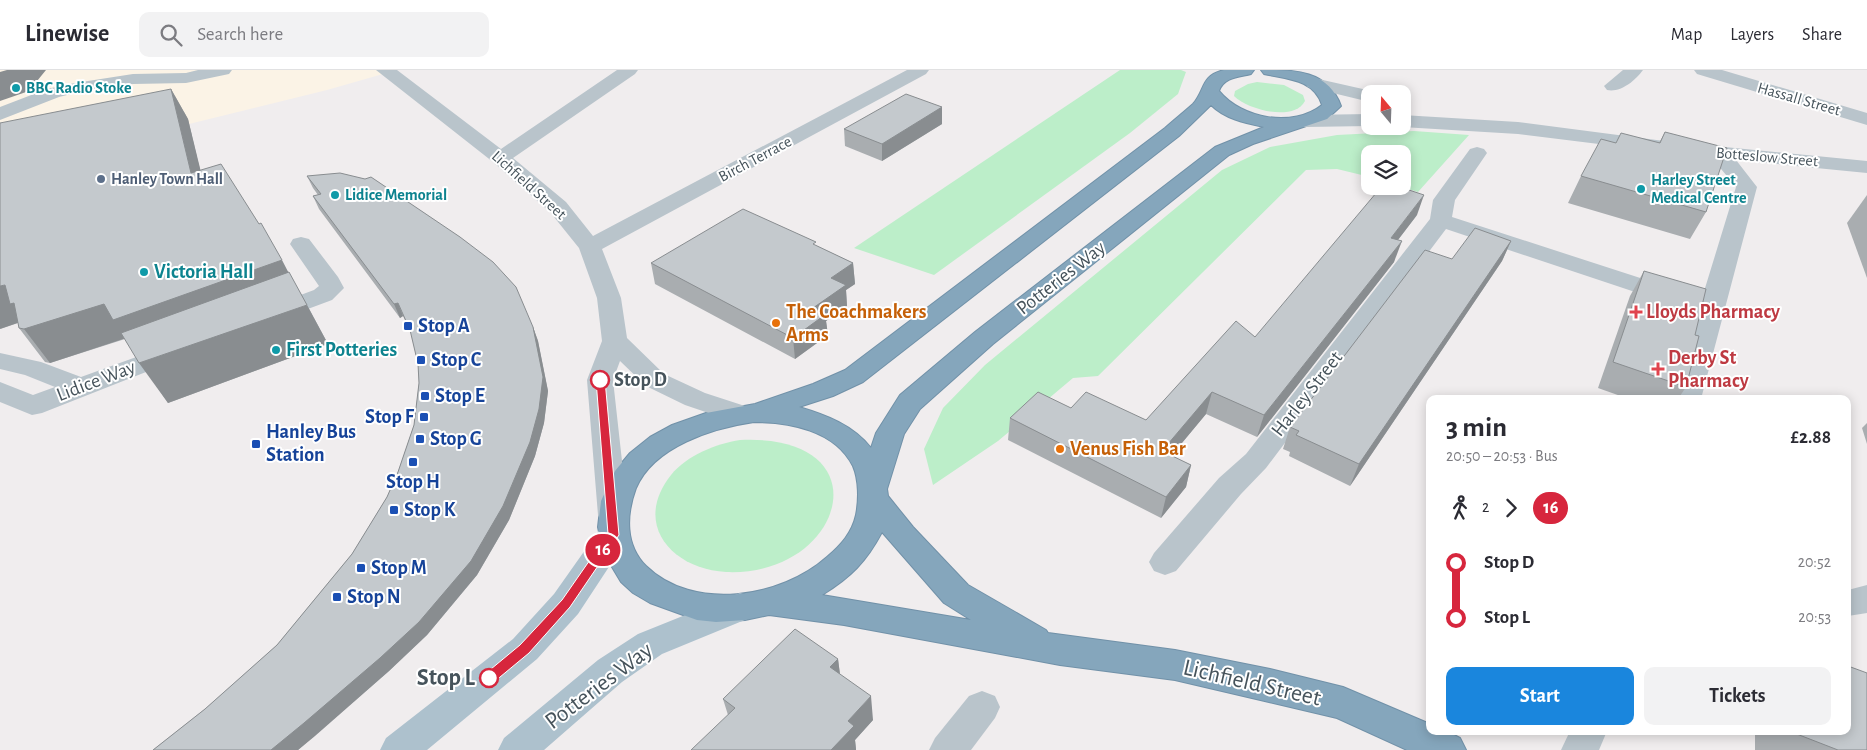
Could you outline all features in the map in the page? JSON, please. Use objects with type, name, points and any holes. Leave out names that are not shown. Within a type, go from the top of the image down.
[{"type":"highway","points":[[613,525],[618,492],[645,456],[681,431],[709,420],[746,414],[823,390],[854,376],[1172,132],[1201,106],[1211,81],[1221,76],[1245,70]]},
{"type":"highway","points":[[1270,70],[1303,77]]},
{"type":"highway","name":"Potteries Way","points":[[755,605],[788,597],[814,584],[831,574],[858,547],[869,528],[874,493],[890,433],[910,402],[984,338],[1222,151],[1246,140],[1325,114],[1332,106],[1330,95],[1321,86],[1303,77]]},
{"type":"highway","points":[[1211,81],[1215,100],[1228,110],[1246,117],[1277,123],[1301,122]]},
{"type":"highway","name":"Lichfield Street","points":[[746,414],[795,416],[814,421],[836,432],[860,454],[867,464],[874,493],[902,536],[956,594],[1048,648]]},
{"type":"highway","name":"Lichfield Street","points":[[613,525],[618,552],[638,579],[658,592],[699,606],[755,605],[844,611],[1048,648],[1174,665],[1270,685],[1343,703],[1447,750]]},
{"type":"main road","points":[[400,750],[525,649],[566,604],[613,525]]},
{"type":"main road","name":"Potteries Way","points":[[517,750],[610,671],[650,644],[755,605]]},
{"type":"street","points":[[0,114],[53,93],[75,88],[133,79],[186,78],[223,70]]},
{"type":"street","points":[[500,158],[630,70]]},
{"type":"street","name":"Birch Terrace","points":[[590,247],[920,70]]},
{"type":"street","points":[[1613,86],[1634,70]]},
{"type":"street","name":"Hassall Street","points":[[1703,70],[1867,118]]},
{"type":"street","name":"Lichfield Street","points":[[386,71],[415,91],[500,158],[558,207],[590,247],[609,298],[615,341],[600,380],[613,525]]},
{"type":"street","points":[[60,74],[75,88]]},
{"type":"street","points":[[1303,77],[1361,93]]},
{"type":"street","name":"Botteslow Street","points":[[1411,105],[1518,128]]},
{"type":"street","points":[[1301,122],[1361,120]]},
{"type":"street","name":"Botteslow Street","points":[[1411,122],[1518,128],[1719,153],[1867,167]]},
{"type":"street","points":[[1688,395],[1747,187],[1719,153]]},
{"type":"street","name":"Harley Street","points":[[1165,562],[1230,486],[1256,461],[1441,220],[1444,200],[1477,154]]},
{"type":"street","points":[[1441,220],[1711,309]]},
{"type":"street","points":[[250,322],[323,295],[332,288],[330,282],[301,244]]},
{"type":"street","points":[[615,341],[654,380],[695,400],[746,414]]},
{"type":"street","name":"Lidice Way","points":[[0,391],[32,406],[195,343]]},
{"type":"street","points":[[0,361],[32,368],[80,387]]},
{"type":"street","points":[[1851,602],[1867,599]]},
{"type":"street","points":[[948,750],[982,707]]},
{"type":"street","points":[[1580,750],[1587,735]]},
{"type":"shaded area","points":[[0,70],[397,70],[327,90],[189,124],[0,159]]},
{"type":"green space","points":[[1120,70],[1181,70],[1186,72],[1178,94],[1130,133],[934,275],[854,248]]},
{"type":"green space","points":[[1257,82],[1284,85],[1303,95],[1305,101],[1291,111],[1271,112],[1249,106],[1234,96],[1235,91],[1248,84]]},
{"type":"green space","points":[[1411,131],[1469,135],[1418,192],[1411,190],[1411,145],[1361,145],[1361,175],[1337,169],[1306,170],[1098,376],[1073,378],[998,441],[933,485],[924,449],[943,408],[985,365],[1222,170],[1270,147],[1337,135],[1411,135]]},
{"type":"green space","points":[[740,440],[786,444],[816,458],[831,480],[832,505],[821,531],[799,552],[767,567],[726,572],[707,569],[689,562],[675,553],[664,541],[657,526],[656,510],[660,493],[671,475],[694,456],[721,444]]},
{"type":"building","points":[[171,89],[191,173],[221,164],[259,224],[261,223],[282,260],[113,320],[104,304],[24,329],[19,328],[14,303],[10,304],[5,285],[0,286],[0,123]]},
{"type":"building","points":[[906,94],[942,107],[882,144],[844,129]]},
{"type":"building","points":[[1665,132],[1727,148],[1706,212],[1581,176],[1601,139],[1616,143],[1621,133],[1660,143]]},
{"type":"building","points":[[340,173],[365,179],[371,177],[460,237],[493,262],[516,287],[533,327],[543,377],[539,409],[530,442],[503,506],[471,561],[419,622],[380,658],[271,750],[153,750],[205,709],[277,645],[352,554],[387,497],[398,472],[414,425],[419,383],[418,364],[410,330],[398,303],[394,304],[313,196],[321,194],[307,176]]},
{"type":"building","points":[[1411,191],[1424,195],[1391,238],[1402,241],[1264,415],[1212,392],[1162,451],[1191,465],[1166,497],[1010,418],[1038,392],[1071,408],[1086,392],[1146,420],[1236,321],[1255,337],[1374,195],[1411,195]]},
{"type":"building","points":[[743,209],[816,242],[813,244],[853,263],[831,278],[846,285],[813,308],[826,314],[793,338],[651,263]]},
{"type":"building","points":[[1475,228],[1511,241],[1359,464],[1296,435],[1299,431],[1290,427],[1425,250],[1452,259]]},
{"type":"building","points":[[1644,271],[1706,289],[1695,335],[1699,336],[1686,387],[1613,362]]},
{"type":"building","points":[[289,272],[307,305],[139,363],[121,333]]},
{"type":"building","points":[[795,629],[838,659],[830,667],[871,696],[848,721],[854,726],[831,750],[691,750],[735,708],[723,699]]},
{"type":"building","points":[[1851,667],[1867,673],[1867,750],[1838,750],[1799,735],[1851,735]]},
{"type":"bus line","name":"16","points":[[489,678],[525,649],[566,604],[613,535],[613,515],[600,380]]},
{"type":"place","name":"BBC Radio Stoke","points":[[16,88]]},
{"type":"place","name":"Hanley Town Hall","points":[[101,179]]},
{"type":"place","name":"Harley Street Medical Centre","points":[[1641,189]]},
{"type":"place","name":"Lidice Memorial","points":[[335,195]]},
{"type":"place","name":"Victoria Hall","points":[[144,272]]},
{"type":"place","name":"Lloyds Pharmacy","points":[[1636,312]]},
{"type":"place","name":"The Coachmakers Arms","points":[[776,323]]},
{"type":"place","name":"Stop A","points":[[408,326]]},
{"type":"place","name":"First Potteries","points":[[276,350]]},
{"type":"place","name":"Stop C","points":[[421,360]]},
{"type":"place","name":"Derby St Pharmacy","points":[[1658,369]]},
{"type":"place","name":"Stop D","points":[[600,380]]},
{"type":"place","name":"Stop E","points":[[425,396]]},
{"type":"place","name":"Stop F","points":[[424,417]]},
{"type":"place","name":"Stop G","points":[[420,439]]},
{"type":"place","name":"Hanley Bus Station","points":[[256,444]]},
{"type":"place","name":"Venus Fish Bar","points":[[1060,449]]},
{"type":"place","name":"Stop H","points":[[413,462]]},
{"type":"place","name":"Stop K","points":[[394,510]]},
{"type":"place","name":"Stop M","points":[[361,568]]},
{"type":"place","name":"Stop N","points":[[337,597]]},
{"type":"place","name":"Stop L","points":[[489,678]]}]
